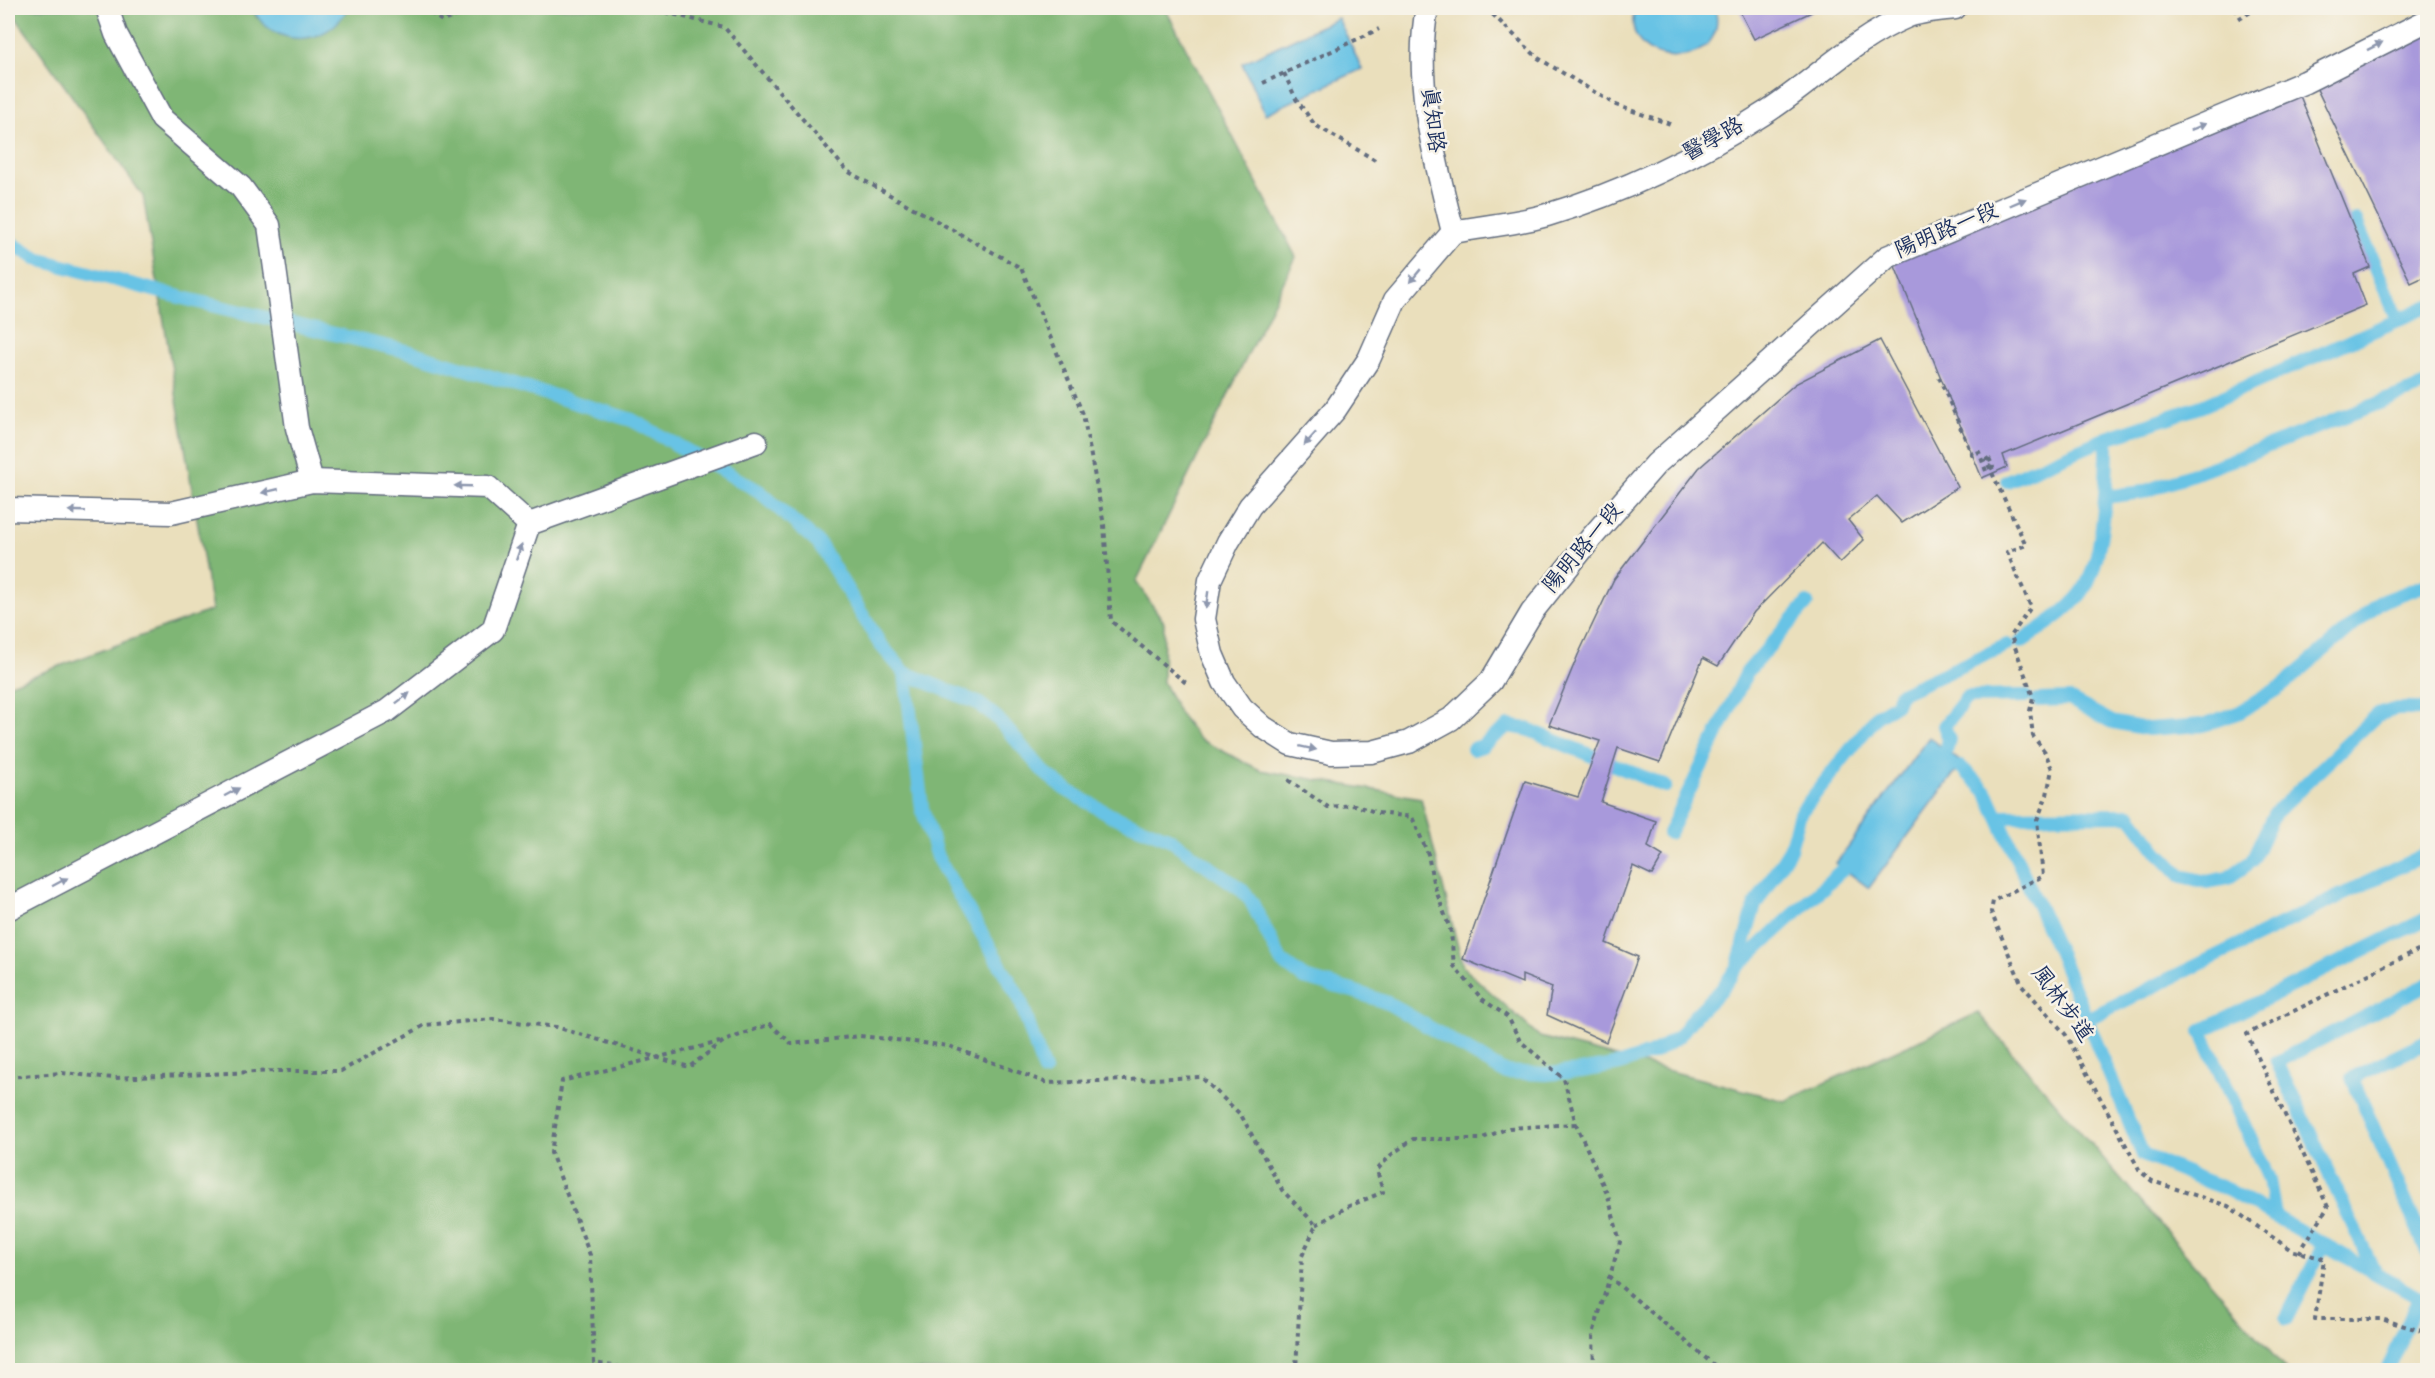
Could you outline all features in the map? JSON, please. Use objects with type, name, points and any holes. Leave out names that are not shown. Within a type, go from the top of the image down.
[{"type":"lane","points":[[106,8],[116,34],[162,119],[241,187],[269,225],[297,428],[312,481]]},
{"type":"lane","name":"真知路","points":[[1427,8],[1423,32],[1428,129],[1453,232]]},
{"type":"lane","name":"醫學路","points":[[1453,232],[1544,216],[1618,190],[1690,156],[1768,111],[1835,59],[1890,25],[1908,16],[1955,8]]},
{"type":"lane","name":"陽明路一段","points":[[1453,232],[1395,300],[1369,359],[1335,410],[1250,506],[1228,542],[1210,580],[1204,619],[1212,654],[1224,682],[1242,708],[1263,727],[1290,744],[1331,753],[1372,752],[1409,742],[1451,719],[1491,681],[1532,612],[1592,537],[1656,464],[1887,257],[2304,82],[2427,20]]},
{"type":"lane","points":[[529,524],[756,442]]},
{"type":"lane","points":[[8,509],[171,513],[312,481],[488,487],[529,524]]},
{"type":"lane","points":[[8,909],[387,711],[493,630],[529,524]]},
{"type":"path","points":[[423,8],[442,21],[481,8]]},
{"type":"path","points":[[648,8],[724,27],[847,171],[1021,268],[1083,414],[1104,525],[1111,621],[1191,687]]},
{"type":"path","points":[[1486,8],[1538,58],[1616,105],[1680,128]]},
{"type":"path","points":[[2235,8],[2241,18],[2257,8]]},
{"type":"path","points":[[1263,83],[1379,29]]},
{"type":"path","points":[[1284,73],[1296,99],[1315,125],[1375,160]]},
{"type":"path","name":"風林步道","points":[[1939,377],[1972,455],[1979,452],[1986,471],[1993,467],[1989,458],[1986,460],[1991,471],[2026,545],[2007,552],[2031,607],[2011,636],[2032,697],[2030,711],[2033,736],[2045,752],[2052,769],[2047,795],[2037,820],[2043,876],[1993,901],[1991,912],[2022,985],[2066,1035],[2140,1171],[2152,1181],[2228,1206],[2291,1250],[2324,1259],[2315,1319],[2381,1320],[2427,1333]]},
{"type":"path","points":[[1279,773],[1328,807],[1354,805],[1378,813],[1413,817],[1428,854],[1433,882],[1451,932],[1454,966],[1482,999],[1508,1017],[1520,1041],[1564,1079],[1576,1124],[1608,1196],[1620,1242],[1608,1276],[1593,1334],[1594,1371]]},
{"type":"path","points":[[2300,1253],[2328,1207],[2247,1034],[2427,945]]},
{"type":"path","points":[[8,1077],[62,1073],[113,1078],[255,1071],[341,1071],[425,1025],[493,1019],[556,1027],[689,1066],[724,1041]]},
{"type":"path","points":[[639,1371],[594,1363],[590,1255],[551,1153],[562,1081],[724,1041],[770,1024],[792,1044],[860,1036],[949,1046],[1047,1083],[1201,1077],[1241,1115],[1282,1190],[1316,1225]]},
{"type":"path","points":[[1296,1371],[1302,1256],[1316,1225],[1347,1207],[1383,1192],[1377,1170],[1391,1155],[1413,1139],[1480,1138],[1509,1128],[1576,1124]]},
{"type":"path","points":[[1608,1276],[1720,1371]]},
{"type":"green space","points":[[9,8],[252,8],[257,18],[348,8],[1165,8],[1296,257],[1136,582],[1164,622],[1163,682],[1181,716],[1199,739],[1260,770],[1421,798],[1463,967],[1540,1037],[1785,1101],[1978,1013],[2286,1370],[8,1370],[8,685],[212,610],[143,196]]},
{"type":"water","points":[[252,8],[348,8],[339,21],[327,31],[300,38],[286,37],[273,31],[261,21]]},
{"type":"water","points":[[1635,8],[1715,8],[1716,29],[1707,45],[1692,54],[1675,57],[1657,54],[1642,45],[1634,29]]},
{"type":"water","points":[[1338,18],[1362,69],[1265,114],[1242,63]]},
{"type":"water","points":[[1929,737],[1962,763],[1869,888],[1836,863]]},
{"type":"building","points":[[1738,8],[1820,8],[1754,39]]},
{"type":"building","points":[[2428,30],[2428,275],[2411,283],[2315,85]]},
{"type":"building","points":[[2298,91],[2370,267],[2354,274],[2366,305],[2003,455],[2007,467],[1982,478],[1892,259]]},
{"type":"building","points":[[1880,340],[1958,487],[1902,523],[1877,496],[1848,520],[1864,540],[1840,563],[1822,543],[1754,612],[1718,666],[1703,658],[1660,762],[1618,748],[1601,802],[1656,821],[1648,847],[1663,856],[1652,875],[1633,866],[1606,943],[1638,957],[1606,1042],[1547,1015],[1552,987],[1522,975],[1522,983],[1463,959],[1525,781],[1578,797],[1600,741],[1549,725],[1578,655],[1614,579],[1699,468],[1795,384]]},
{"type":"waterway","points":[[2007,481],[2107,438],[2202,406],[2398,320],[2356,221]]},
{"type":"waterway","points":[[8,241],[37,259],[191,300],[410,352],[632,420],[759,491],[819,544],[880,644],[905,673],[978,703],[997,718],[1044,772],[1065,789],[1112,816],[1168,838],[1241,889],[1251,901],[1281,961],[1304,978],[1388,1003],[1504,1072],[1546,1074],[1581,1071],[1620,1064],[1655,1052],[1679,1036],[1696,1014],[1721,990],[1738,966],[1843,869]]},
{"type":"waterway","points":[[2398,320],[2428,306]]},
{"type":"waterway","points":[[2105,497],[2143,492],[2428,384]]},
{"type":"waterway","points":[[2021,642],[2066,609],[2079,596],[2088,582],[2103,521],[2107,438]]},
{"type":"waterway","points":[[2038,700],[2069,699],[2112,722],[2148,729],[2203,725],[2240,712],[2282,686],[2380,602],[2428,584]]},
{"type":"waterway","points":[[1669,833],[1747,672],[1807,603]]},
{"type":"waterway","points":[[1738,964],[1755,905],[1790,849],[1800,813],[1877,716],[1896,704],[1900,694],[2007,645]]},
{"type":"waterway","points":[[905,673],[922,808],[937,857],[1020,999],[1044,1071]]},
{"type":"waterway","points":[[1946,751],[1949,739],[1944,726],[1967,697],[2025,696]]},
{"type":"waterway","points":[[2001,816],[2130,815],[2157,851],[2181,876],[2207,882],[2228,878],[2252,861],[2274,814],[2377,715],[2397,709],[2428,709]]},
{"type":"waterway","points":[[1473,749],[1482,746],[1508,726],[1527,729],[1665,786]]},
{"type":"waterway","points":[[1961,767],[1986,791],[2057,948],[2143,1155],[2228,1190],[2428,1303]]},
{"type":"waterway","points":[[2087,1019],[2428,853]]},
{"type":"waterway","points":[[2275,1216],[2269,1179],[2201,1031],[2428,918]]},
{"type":"waterway","points":[[2375,1273],[2277,1062],[2428,984]]},
{"type":"waterway","points":[[2428,1041],[2352,1078],[2428,1253]]},
{"type":"waterway","points":[[2286,1319],[2324,1244]]},
{"type":"waterway","points":[[2387,1370],[2419,1298]]}]
